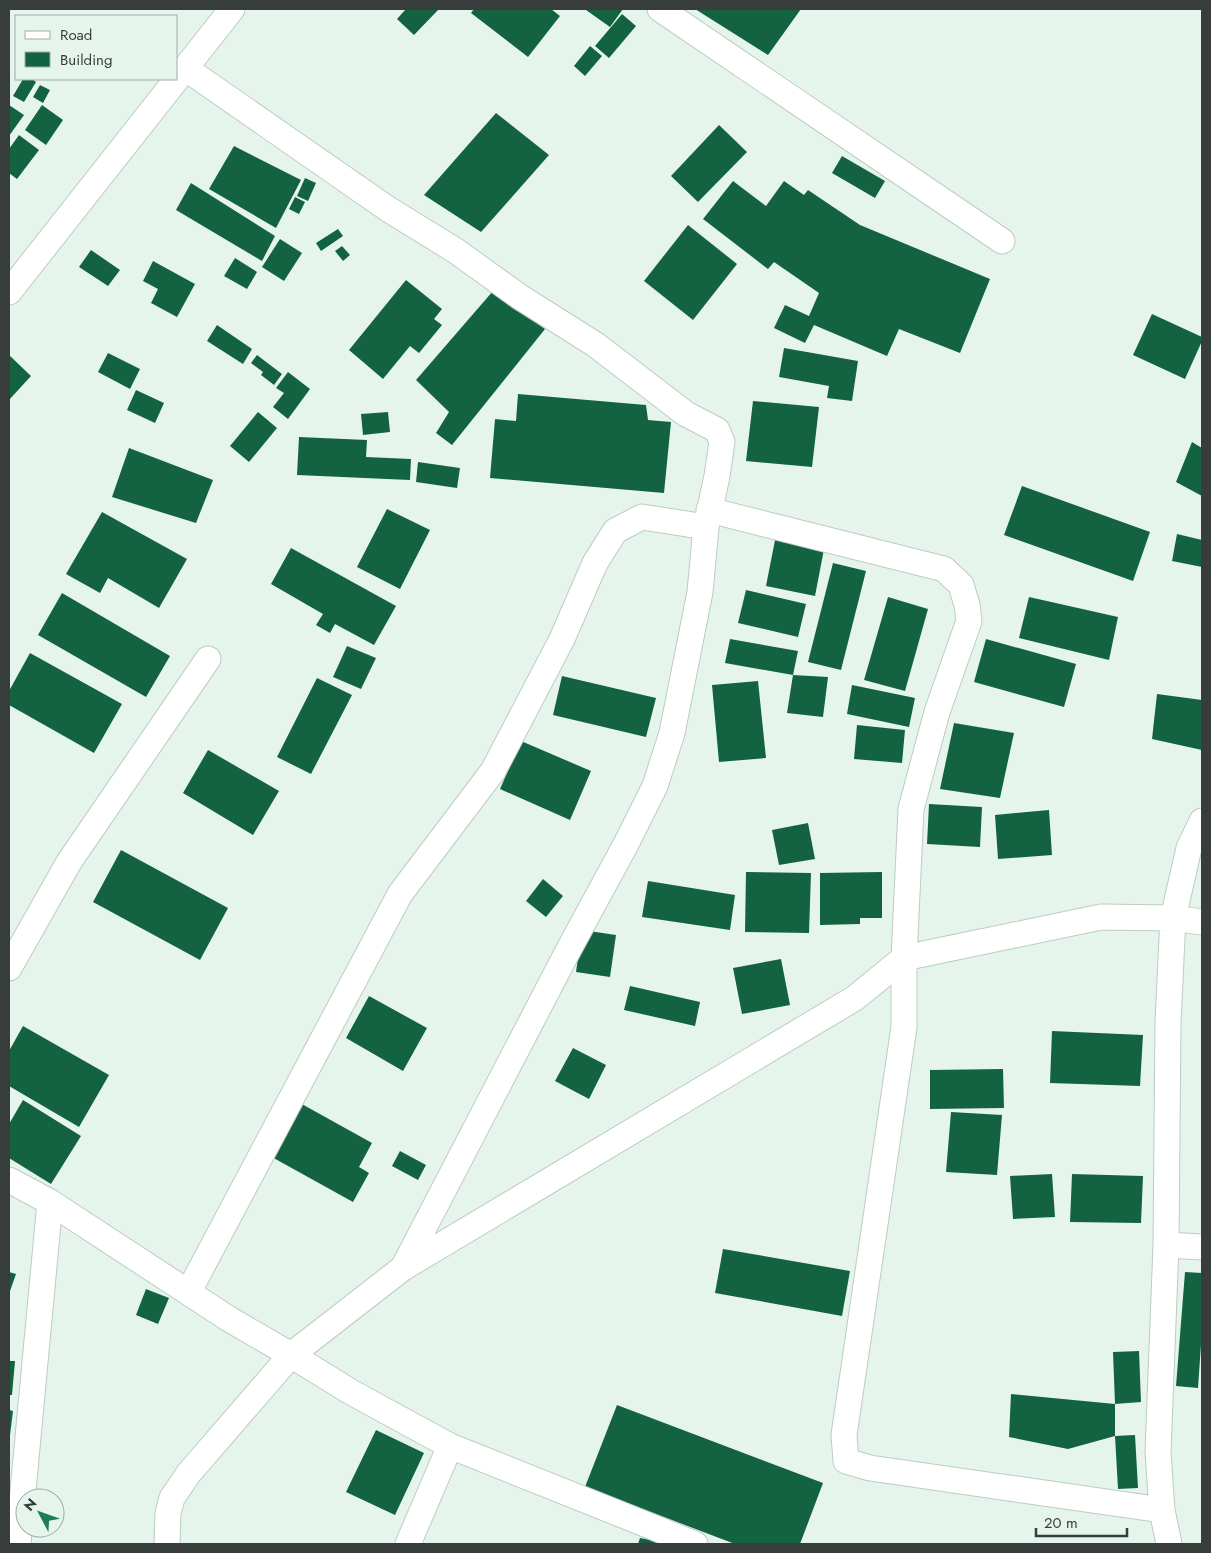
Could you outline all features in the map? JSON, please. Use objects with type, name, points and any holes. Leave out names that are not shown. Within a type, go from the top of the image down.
[{"type":"street","points":[[178,77],[232,9]]},
{"type":"street","points":[[660,9],[1002,241]]},
{"type":"street","points":[[185,68],[388,209],[456,251],[520,297],[596,345],[686,414],[717,430],[722,442],[717,476],[707,519],[700,592],[672,733],[655,786],[403,1268]]},
{"type":"street","points":[[9,292],[176,80]]},
{"type":"street","points":[[189,1291],[400,894],[493,771],[562,639],[595,563],[615,531],[642,517],[707,519],[944,569],[961,585],[967,604],[969,621],[937,712],[911,809],[904,958],[904,1026],[844,1435],[846,1461],[870,1468],[1162,1510]]},
{"type":"street","points":[[9,968],[69,862],[208,659]]},
{"type":"street","points":[[1169,1544],[1162,1510],[1158,1452],[1166,1245],[1168,1022],[1173,918],[1189,848],[1202,821]]},
{"type":"street","points":[[167,1544],[168,1513],[172,1498],[189,1473],[291,1354],[403,1268],[855,998],[904,958],[1101,917],[1173,918],[1202,922]]},
{"type":"street","points":[[9,1180],[50,1202],[189,1291],[228,1319],[291,1354],[351,1392],[450,1446],[695,1544]]},
{"type":"street","points":[[18,1544],[50,1202]]},
{"type":"street","points":[[1166,1245],[1202,1247]]},
{"type":"street","points":[[408,1544],[450,1446]]},
{"type":"building","points":[[406,9],[439,9],[414,35],[397,19]]},
{"type":"building","points":[[474,9],[551,9],[560,16],[528,57],[471,13]]},
{"type":"building","points":[[587,9],[623,9],[610,27]]},
{"type":"building","points":[[695,9],[801,9],[768,55]]},
{"type":"building","points":[[622,14],[636,26],[609,58],[595,46]]},
{"type":"building","points":[[590,46],[602,56],[585,76],[574,66]]},
{"type":"building","points":[[22,80],[33,80],[36,82],[24,102],[13,96]]},
{"type":"building","points":[[40,85],[50,90],[43,103],[33,97]]},
{"type":"building","points":[[9,105],[24,115],[9,136]]},
{"type":"building","points":[[42,105],[63,120],[46,145],[25,130]]},
{"type":"building","points":[[496,113],[549,155],[481,232],[424,195]]},
{"type":"building","points":[[719,125],[747,152],[698,202],[671,176]]},
{"type":"building","points":[[19,135],[39,150],[17,179],[9,173],[9,149]]},
{"type":"building","points":[[234,146],[301,180],[276,228],[209,189]]},
{"type":"building","points":[[842,156],[885,181],[875,198],[832,173]]},
{"type":"building","points":[[305,178],[316,183],[308,201],[297,196]]},
{"type":"building","points":[[733,181],[766,206],[784,181],[804,195],[808,190],[860,225],[990,279],[960,353],[899,329],[887,356],[814,325],[805,343],[774,328],[785,305],[809,316],[819,293],[774,262],[768,269],[703,219]]},
{"type":"building","points":[[191,183],[275,236],[262,261],[176,210]]},
{"type":"building","points":[[295,197],[305,202],[299,214],[289,209]]},
{"type":"building","points":[[688,225],[737,264],[693,320],[644,281]]},
{"type":"building","points":[[338,229],[343,236],[321,251],[316,243]]},
{"type":"building","points":[[280,239],[302,253],[284,281],[262,267]]},
{"type":"building","points":[[342,246],[350,255],[343,261],[335,251]]},
{"type":"building","points":[[91,250],[120,270],[108,286],[79,267]]},
{"type":"building","points":[[235,258],[257,272],[247,289],[224,276]]},
{"type":"building","points":[[153,261],[195,284],[177,317],[151,303],[158,289],[143,281]]},
{"type":"building","points":[[406,280],[442,309],[434,319],[442,325],[419,353],[410,346],[383,379],[349,350]]},
{"type":"building","points":[[493,291],[545,329],[452,445],[436,433],[449,412],[416,380]]},
{"type":"building","points":[[1152,314],[1202,337],[1202,341],[1185,379],[1133,355]]},
{"type":"building","points":[[217,325],[252,349],[243,364],[207,341]]},
{"type":"building","points":[[784,348],[858,361],[852,401],[827,398],[829,386],[779,377]]},
{"type":"building","points":[[108,353],[140,369],[130,389],[98,372]]},
{"type":"building","points":[[9,355],[31,376],[9,400]]},
{"type":"building","points":[[257,355],[282,374],[274,385],[261,375],[263,372],[251,363]]},
{"type":"building","points":[[288,372],[310,389],[288,419],[273,407],[284,393],[276,388]]},
{"type":"building","points":[[136,390],[164,403],[155,423],[127,410]]},
{"type":"building","points":[[518,394],[646,405],[648,420],[671,422],[664,493],[490,478],[495,419],[516,421]]},
{"type":"building","points":[[753,401],[819,407],[812,467],[746,461]]},
{"type":"building","points":[[258,412],[277,428],[249,462],[230,446]]},
{"type":"building","points":[[388,412],[390,432],[363,435],[361,414]]},
{"type":"building","points":[[299,437],[367,440],[366,457],[411,459],[410,480],[297,475]]},
{"type":"building","points":[[1192,442],[1202,448],[1202,496],[1176,482]]},
{"type":"building","points":[[129,448],[213,480],[196,523],[112,497]]},
{"type":"building","points":[[418,462],[460,468],[457,488],[416,482]]},
{"type":"building","points":[[1022,486],[1150,532],[1133,581],[1004,535]]},
{"type":"building","points":[[387,509],[430,530],[400,589],[357,567]]},
{"type":"building","points":[[102,512],[187,559],[159,608],[108,578],[100,593],[66,574]]},
{"type":"building","points":[[1177,534],[1202,540],[1202,567],[1172,561]]},
{"type":"building","points":[[776,535],[825,544],[815,596],[766,586]]},
{"type":"building","points":[[291,548],[396,606],[374,645],[335,624],[330,633],[316,625],[323,614],[271,584]]},
{"type":"building","points":[[833,563],[866,571],[841,670],[808,662]]},
{"type":"building","points":[[746,590],[806,604],[798,637],[738,623]]},
{"type":"building","points":[[62,593],[170,656],[146,697],[38,635]]},
{"type":"building","points":[[888,597],[928,609],[905,691],[864,680]]},
{"type":"building","points":[[1029,597],[1118,617],[1109,660],[1019,638]]},
{"type":"building","points":[[730,639],[798,651],[793,675],[725,663]]},
{"type":"building","points":[[986,639],[1076,664],[1064,707],[974,682]]},
{"type":"building","points":[[347,646],[376,658],[361,689],[333,677]]},
{"type":"building","points":[[30,653],[122,704],[94,753],[9,705],[9,691]]},
{"type":"building","points":[[793,675],[828,677],[823,717],[787,713]]},
{"type":"building","points":[[562,676],[656,698],[646,737],[553,715]]},
{"type":"building","points":[[317,678],[352,695],[311,774],[277,757]]},
{"type":"building","points":[[758,681],[766,758],[719,762],[712,685]]},
{"type":"building","points":[[852,685],[915,698],[909,727],[847,714]]},
{"type":"building","points":[[1157,694],[1202,700],[1202,750],[1152,739]]},
{"type":"building","points":[[954,723],[1014,733],[1000,798],[940,789]]},
{"type":"building","points":[[857,725],[905,730],[902,763],[854,759]]},
{"type":"building","points":[[521,741],[591,771],[570,820],[500,789]]},
{"type":"building","points":[[208,750],[279,791],[253,835],[183,793]]},
{"type":"building","points":[[929,804],[982,807],[980,847],[927,844]]},
{"type":"building","points":[[1049,810],[1052,855],[998,859],[995,815]]},
{"type":"building","points":[[808,823],[815,859],[779,865],[772,830]]},
{"type":"building","points":[[121,850],[228,908],[200,960],[93,902]]},
{"type":"building","points":[[746,872],[811,873],[809,933],[745,932]]},
{"type":"building","points":[[882,872],[882,918],[860,918],[860,924],[820,925],[820,873]]},
{"type":"building","points":[[543,879],[563,896],[546,917],[526,901]]},
{"type":"building","points":[[648,881],[735,895],[730,930],[642,917]]},
{"type":"building","points":[[582,930],[616,935],[610,977],[576,972]]},
{"type":"building","points":[[781,959],[790,1005],[742,1014],[733,968]]},
{"type":"building","points":[[630,986],[700,1002],[695,1026],[624,1010]]},
{"type":"building","points":[[369,996],[427,1028],[403,1071],[346,1038]]},
{"type":"building","points":[[23,1026],[109,1075],[79,1127],[9,1086],[9,1051]]},
{"type":"building","points":[[1052,1031],[1143,1035],[1140,1086],[1050,1083]]},
{"type":"building","points":[[573,1048],[606,1065],[589,1099],[555,1081]]},
{"type":"building","points":[[1003,1069],[1004,1108],[930,1109],[930,1070]]},
{"type":"building","points":[[23,1100],[81,1136],[51,1184],[9,1158],[9,1124]]},
{"type":"building","points":[[300,1103],[372,1143],[359,1167],[369,1173],[353,1202],[270,1156]]},
{"type":"building","points":[[951,1112],[1002,1115],[997,1175],[946,1172]]},
{"type":"building","points":[[400,1151],[426,1165],[418,1180],[392,1166]]},
{"type":"building","points":[[1052,1174],[1055,1217],[1013,1219],[1010,1176]]},
{"type":"building","points":[[1072,1174],[1143,1176],[1141,1223],[1070,1222]]},
{"type":"building","points":[[723,1249],[850,1271],[842,1316],[715,1293]]},
{"type":"building","points":[[9,1272],[16,1274],[9,1294]]},
{"type":"building","points":[[1185,1272],[1202,1273],[1202,1330],[1198,1388],[1176,1386]]},
{"type":"building","points":[[146,1289],[169,1298],[158,1324],[136,1315]]},
{"type":"building","points":[[1139,1351],[1141,1402],[1115,1404],[1113,1352]]},
{"type":"building","points":[[9,1361],[15,1361],[12,1395],[9,1395]]},
{"type":"building","points":[[1011,1394],[1115,1404],[1115,1436],[1068,1449],[1009,1437]]},
{"type":"building","points":[[617,1405],[823,1483],[800,1544],[735,1544],[585,1487]]},
{"type":"building","points":[[9,1410],[13,1411],[10,1435],[9,1435]]},
{"type":"building","points":[[376,1430],[424,1453],[395,1515],[346,1492]]},
{"type":"building","points":[[1135,1435],[1138,1488],[1118,1489],[1115,1436]]},
{"type":"building","points":[[640,1538],[667,1543],[667,1544],[638,1544]]}]
